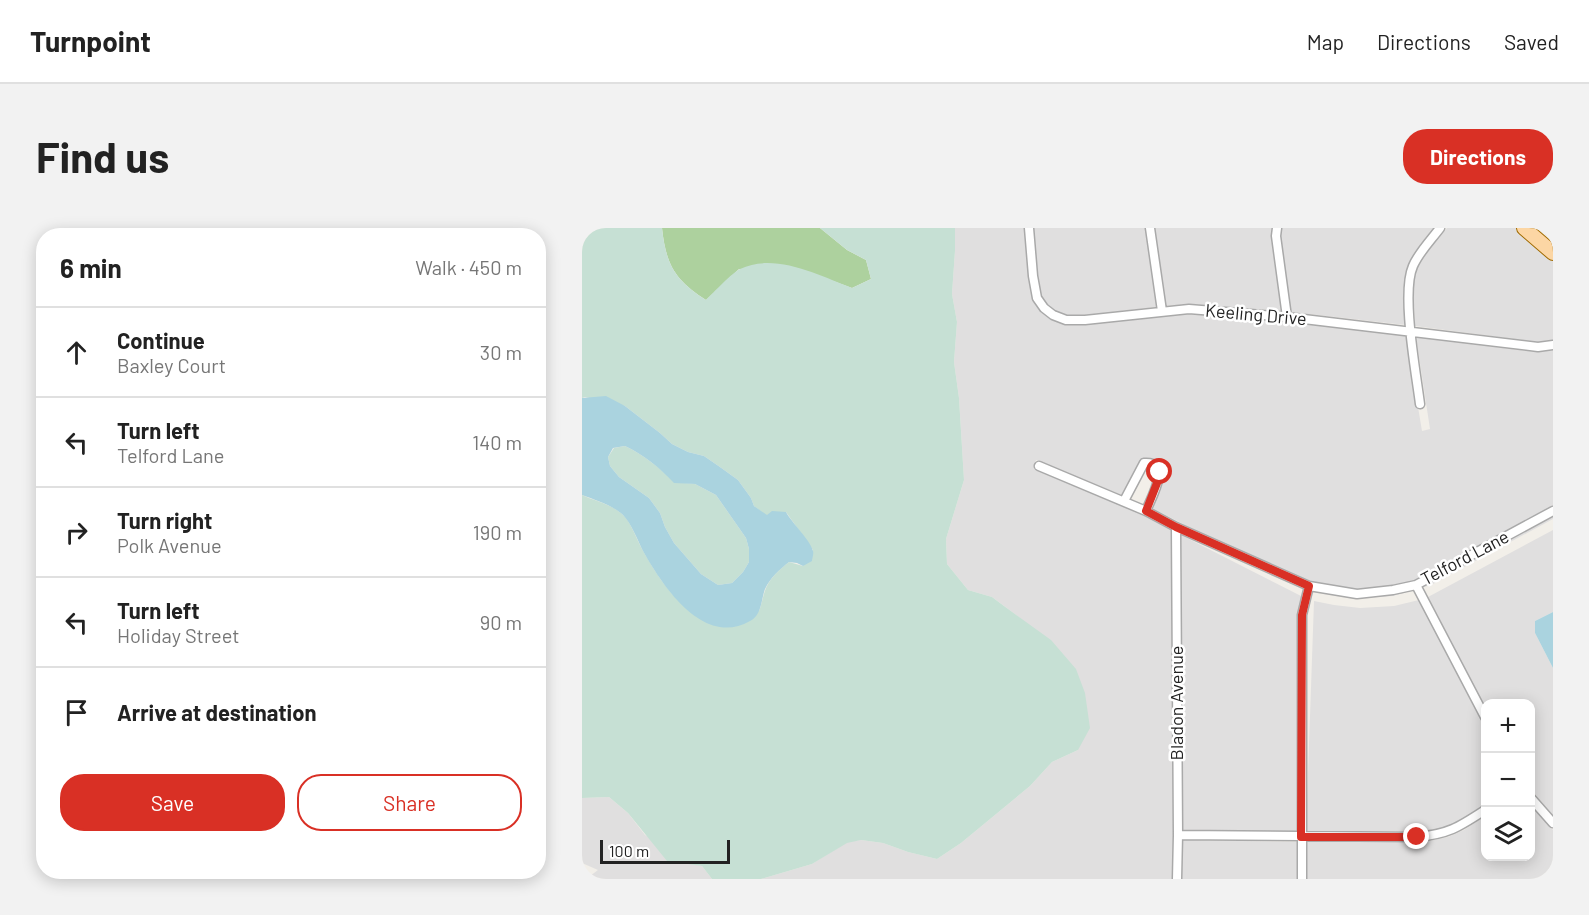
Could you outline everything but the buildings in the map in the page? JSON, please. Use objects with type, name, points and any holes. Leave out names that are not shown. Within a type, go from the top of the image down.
[{"type":"main road","points":[[1524,228],[1553,253]]},
{"type":"street","name":"Keeling Drive","points":[[1029,228],[1037,298],[1053,315],[1066,320],[1189,309],[1287,317],[1538,347],[1553,345]]},
{"type":"street","points":[[1150,228],[1162,311]]},
{"type":"street","points":[[1277,228],[1276,236],[1287,317]]},
{"type":"street","points":[[1420,404],[1410,331],[1408,284],[1413,266],[1440,228]]},
{"type":"street","points":[[1124,501],[1144,463],[1154,464],[1160,472],[1159,478],[1146,511]]},
{"type":"street","name":"Telford Lane","points":[[1039,466],[1124,501],[1176,527],[1309,586],[1357,594],[1416,585],[1553,511]]},
{"type":"street","name":"Bladon Avenue","points":[[1176,527],[1177,879]]},
{"type":"street","points":[[1416,585],[1481,709]]},
{"type":"street","points":[[1302,879],[1302,615],[1309,586]]},
{"type":"street","points":[[1535,803],[1553,823]]},
{"type":"street","points":[[1178,835],[1417,837],[1454,829],[1481,812]]},
{"type":"shaded area","points":[[955,228],[1024,228],[1034,301],[1041,312],[1052,320],[1066,325],[1189,314],[1406,335],[1422,431],[1430,429],[1416,337],[1537,352],[1553,350],[1553,519],[1431,585],[1393,596],[1360,598],[1311,590],[1152,508],[1164,478],[1161,464],[1155,459],[1141,460],[1122,495],[1036,460],[1034,469],[1145,515],[1172,530],[1174,835],[1172,879],[761,879],[812,864],[847,842],[861,840],[883,843],[937,859],[961,843],[1030,786],[1052,762],[1078,750],[1020,618],[992,597],[968,590],[947,564],[946,539],[964,480],[959,398],[954,362],[957,322],[952,294]]},
{"type":"shaded area","points":[[1033,228],[1146,228],[1157,307],[1085,315],[1066,315],[1055,311],[1041,296]]},
{"type":"shaded area","points":[[1155,228],[1273,228],[1271,237],[1282,311],[1189,304],[1166,306]]},
{"type":"shaded area","points":[[1282,228],[1434,228],[1421,243],[1409,263],[1404,285],[1406,325],[1291,312],[1280,237]]},
{"type":"shaded area","points":[[1447,228],[1516,228],[1553,259],[1553,340],[1538,342],[1415,326],[1413,285],[1417,268],[1428,250]]},
{"type":"shaded area","points":[[1553,530],[1553,612],[1535,621],[1535,633],[1553,668],[1553,816],[1535,794],[1535,699],[1481,699],[1428,597]]},
{"type":"shaded area","points":[[1181,535],[1305,598],[1297,832],[1183,830]]},
{"type":"shaded area","points":[[1419,600],[1481,719],[1481,807],[1460,821],[1433,830],[1306,832],[1314,601],[1360,608],[1394,606]]},
{"type":"shaded area","points":[[609,797],[628,813],[645,835],[692,864],[702,866],[712,879],[586,879],[598,870],[582,863],[582,798]]},
{"type":"shaded area","points":[[1535,809],[1553,830],[1553,879],[1307,879],[1306,842],[1417,842],[1448,837],[1481,819],[1481,861],[1535,861]]},
{"type":"shaded area","points":[[1183,840],[1297,842],[1298,879],[1181,879]]},
{"type":"green space","points":[[582,228],[662,228],[666,252],[674,270],[687,286],[706,300],[737,271],[754,264],[782,264],[812,272],[852,288],[871,279],[866,260],[847,250],[820,228],[955,228],[952,294],[957,322],[954,362],[959,398],[964,480],[946,539],[947,564],[968,590],[992,597],[1051,640],[1076,669],[1085,693],[1090,728],[1078,750],[1052,762],[1030,786],[961,843],[937,859],[883,843],[861,840],[847,843],[812,864],[761,879],[712,879],[702,866],[667,861],[628,813],[609,797],[582,798],[582,495],[610,506],[624,516],[649,561],[669,590],[686,607],[707,622],[759,611],[770,580],[789,562],[803,566],[813,550],[786,512],[767,516],[754,506],[738,480],[704,456],[688,452],[672,444],[625,406],[582,398]]},
{"type":"green space","points":[[662,228],[820,228],[847,250],[866,260],[871,279],[852,288],[833,281],[739,269],[706,300],[687,286],[674,270],[666,252]]},
{"type":"green space","points":[[625,446],[639,453],[674,482],[695,484],[716,495],[746,538],[749,549],[749,562],[732,583],[718,585],[701,574],[674,543],[660,513],[649,498],[619,477],[610,466],[608,457],[614,448]]},
{"type":"water","points":[[606,396],[625,406],[672,444],[688,452],[704,456],[738,480],[754,506],[767,515],[772,511],[786,512],[812,547],[812,561],[803,566],[789,562],[772,577],[765,589],[757,615],[750,621],[733,627],[716,626],[700,620],[686,609],[661,580],[623,515],[609,506],[582,495],[582,398]],"holes":[[[625,446],[651,462],[674,483],[695,484],[716,495],[746,538],[749,549],[749,562],[732,583],[718,585],[701,574],[674,543],[660,513],[649,498],[619,477],[610,466],[608,457],[613,448]]]},
{"type":"water","points":[[1553,612],[1553,668],[1535,633],[1535,621]]},
{"type":"route","points":[[1160,472],[1146,511],[1176,527],[1309,586],[1302,615],[1301,837],[1417,837]]}]
